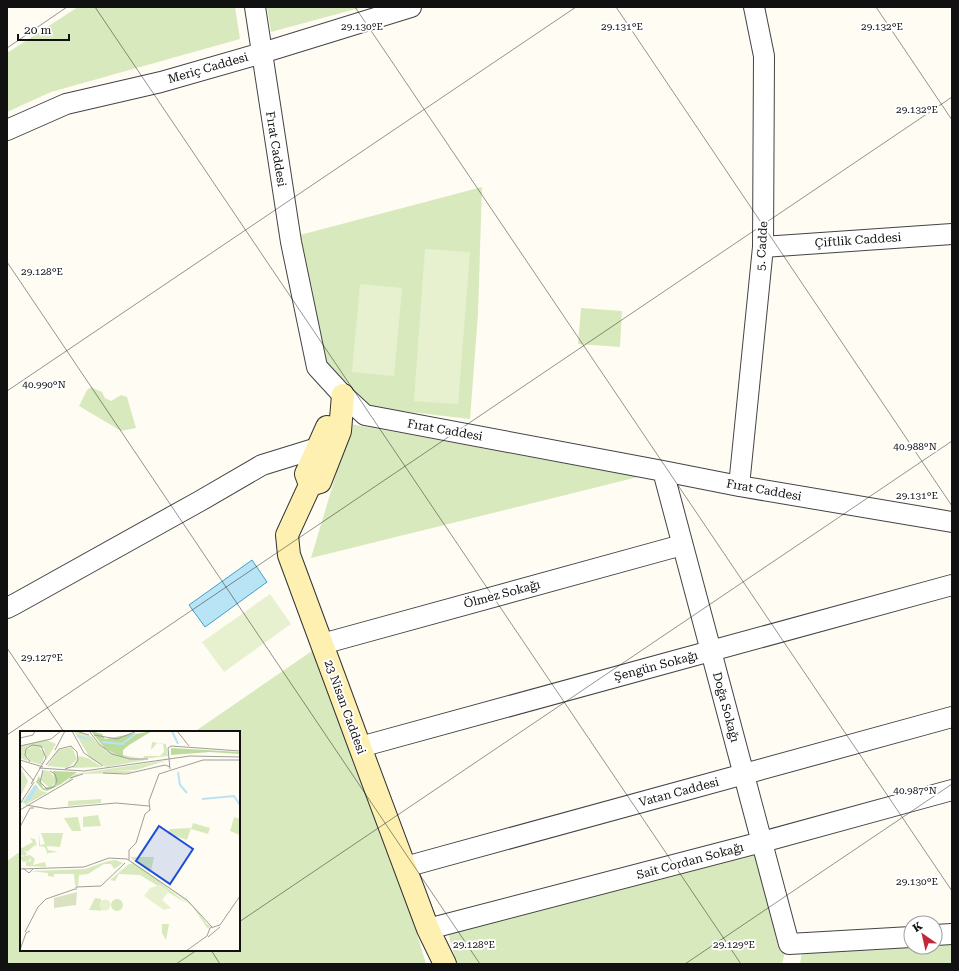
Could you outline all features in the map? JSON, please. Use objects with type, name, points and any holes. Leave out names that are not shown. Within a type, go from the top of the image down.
[{"type":"street","name":"Fırat Caddesi","points":[[255,7],[291,242],[317,367],[343,395],[365,415],[739,486],[952,522]]},
{"type":"street","name":"Meriç Caddesi","points":[[7,130],[66,104],[161,82],[262,53],[411,7]]},
{"type":"street","name":"5. Cadde","points":[[739,486],[763,247],[764,56],[754,7]]},
{"type":"street","name":"Çiftlik Caddesi","points":[[763,247],[952,234]]},
{"type":"street","points":[[343,395],[340,431],[320,482],[310,485],[306,474],[325,429],[343,395]]},
{"type":"street","points":[[11,606],[262,465],[317,448]]},
{"type":"street","name":"Doğa Sokağı","points":[[663,471],[789,944],[903,937]]},
{"type":"street","name":"23 Nisan Caddesi","points":[[310,485],[287,535],[289,555],[428,929]]},
{"type":"street","name":"Ölmez Sokağı","points":[[322,644],[682,545]]},
{"type":"street","name":"Şengün Sokağı","points":[[360,747],[952,585]]},
{"type":"street","name":"Vatan Caddesi","points":[[405,867],[952,716]]},
{"type":"street","name":"Sait Cordan Sokağı","points":[[428,929],[762,842],[952,790]]},
{"type":"street","points":[[428,929],[436,964]]},
{"type":"street","points":[[428,929],[444,964]]},
{"type":"green space","points":[[78,7],[235,7],[240,39],[51,92],[7,112],[7,53]]},
{"type":"green space","points":[[267,7],[363,7],[271,32]]},
{"type":"green space","points":[[482,187],[478,314],[470,419],[366,407],[321,358],[300,235]]},
{"type":"green space","points":[[425,249],[470,252],[458,404],[414,401]]},
{"type":"green space","points":[[360,284],[402,288],[394,376],[352,372]]},
{"type":"green space","points":[[581,308],[622,311],[620,347],[578,344]]},
{"type":"green space","points":[[91,387],[102,392],[105,398],[111,401],[121,395],[127,397],[136,428],[121,431],[79,406],[87,390]]},
{"type":"green space","points":[[351,424],[638,477],[311,558]]},
{"type":"green space","points":[[270,594],[291,624],[224,672],[202,642]]},
{"type":"green space","points":[[312,651],[347,731],[392,851],[426,964],[7,964],[7,861],[20,852],[20,951],[240,951],[240,731],[195,731]]},
{"type":"green space","points":[[762,842],[785,952],[782,964],[457,964],[456,962],[447,929]]},
{"type":"green space","points":[[952,937],[952,964],[800,964],[802,951],[903,947],[903,955],[943,955],[943,938]]},
{"type":"water","points":[[252,560],[267,582],[205,627],[189,605]]}]
